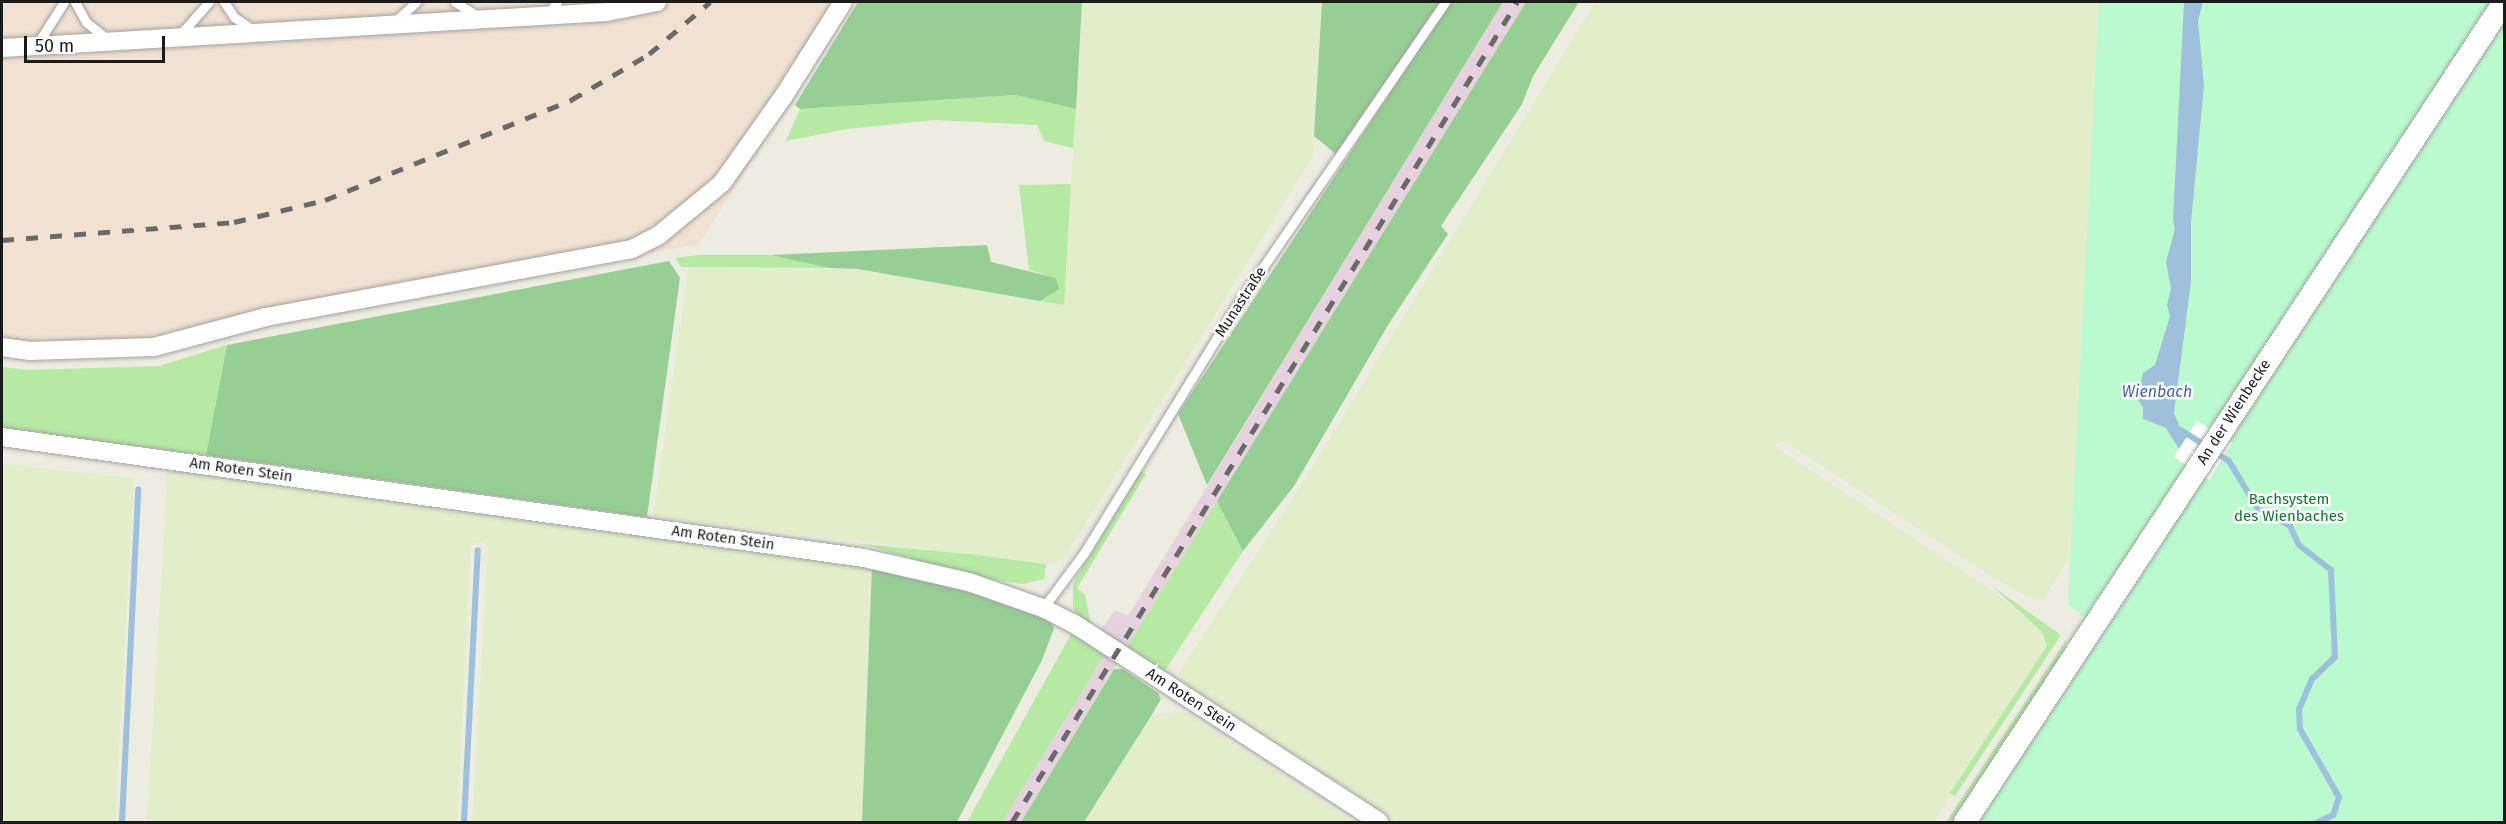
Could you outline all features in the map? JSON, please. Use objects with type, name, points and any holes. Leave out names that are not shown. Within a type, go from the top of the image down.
[{"type":"street","points":[[2,48],[481,18],[552,8],[657,2]]},
{"type":"street","points":[[2,347],[29,351],[154,347],[266,317],[632,249],[659,235],[722,183],[783,97],[843,2]]},
{"type":"street","name":"An der Wienbecke","points":[[1965,822],[2504,2]]},
{"type":"street","name":"Am Roten Stein","points":[[2,437],[873,559],[969,582],[1043,608],[1115,649],[1379,822]]},
{"type":"lane","points":[[36,46],[64,2]]},
{"type":"lane","points":[[75,2],[86,22],[110,41]]},
{"type":"lane","points":[[178,37],[209,2]]},
{"type":"lane","points":[[224,2],[234,16],[255,32]]},
{"type":"lane","points":[[393,23],[416,2]]},
{"type":"lane","points":[[455,2],[481,18]]},
{"type":"lane","name":"Munastraße","points":[[1043,608],[1084,553],[1239,303],[1445,2]]},
{"type":"shaded area","points":[[2,2],[854,2],[698,245],[273,319],[155,355],[2,354]]},
{"type":"shaded area","points":[[1503,2],[1526,2],[1126,648],[1100,631],[1115,610],[1128,616]]},
{"type":"shaded area","points":[[1106,653],[1118,661],[1021,822],[1002,822]]},
{"type":"green space","points":[[858,2],[1082,2],[1076,109],[1016,95],[800,109],[795,105]]},
{"type":"green space","points":[[1082,2],[1322,2],[1313,156],[1063,560],[1046,564],[653,516],[689,267],[858,269],[1064,305]]},
{"type":"green space","points":[[1322,2],[1440,2],[1336,154],[1314,136]]},
{"type":"green space","points":[[1450,2],[1503,2],[1207,485],[1178,414]]},
{"type":"green space","points":[[1526,2],[1579,2],[1533,76],[1522,104],[1441,226],[1448,234],[1388,325],[1294,486],[1243,551],[1217,501]]},
{"type":"green space","points":[[1595,2],[2144,2],[2122,473],[2043,600],[2032,599],[1994,578],[1784,441],[1774,446],[1993,591],[2042,632],[2048,646],[1934,822],[1394,822],[1187,688],[1178,674],[1299,489]]},
{"type":"green space","name":"Bachsystem des Wienbaches","points":[[2099,2],[2504,2],[2504,822],[1979,822],[2104,633],[2068,604]]},
{"type":"green space","points":[[1016,95],[1076,109],[1073,148],[1044,141],[1037,125],[934,120],[847,129],[786,141],[800,109]]},
{"type":"green space","points":[[1071,184],[1064,305],[1040,301],[1059,288],[1056,278],[1029,270],[1019,185]]},
{"type":"green space","points":[[987,245],[991,262],[1056,278],[1059,289],[1040,301],[858,269],[829,268],[771,255]]},
{"type":"green space","points":[[699,255],[771,255],[829,268],[681,267],[675,258]]},
{"type":"green space","points":[[669,261],[680,278],[647,517],[206,455],[227,345]]},
{"type":"green space","points":[[227,345],[206,455],[2,429],[2,367],[27,370],[159,366]]},
{"type":"green space","points":[[2,464],[134,478],[115,822],[2,822]]},
{"type":"green space","points":[[168,466],[872,566],[862,822],[472,822],[488,547],[481,542],[471,543],[457,822],[147,822]]},
{"type":"green space","points":[[1140,471],[1146,474],[1077,588],[1085,595],[1091,625],[1077,616],[1073,607],[1073,583]]},
{"type":"green space","points":[[1217,501],[1243,551],[1164,672],[1126,648]]},
{"type":"green space","points":[[862,544],[1046,564],[1044,579],[1023,584],[975,577]]},
{"type":"green space","points":[[872,566],[917,575],[1049,619],[1054,628],[1042,660],[957,822],[862,822]]},
{"type":"green space","points":[[1992,586],[2061,635],[1955,796],[1950,793],[2047,646],[2042,632]]},
{"type":"green space","points":[[1071,634],[1106,653],[1002,822],[967,822]]},
{"type":"green space","points":[[2066,640],[2065,652],[1953,822],[1946,822]]},
{"type":"green space","points":[[1114,669],[1123,669],[1158,693],[1161,699],[1151,716],[1084,822],[1021,822]]},
{"type":"green space","points":[[1184,711],[1353,822],[1084,822],[1151,716]]},
{"type":"water","points":[[2184,2],[2203,2],[2198,21],[2204,85],[2191,222],[2191,281],[2174,413],[2180,427],[2190,433],[2179,449],[2166,428],[2143,419],[2143,407],[2137,399],[2143,373],[2155,365],[2170,316],[2167,305],[2171,288],[2166,262],[2175,229],[2173,220]]},
{"type":"pier","points":[[2197,421],[2232,443],[2209,480],[2174,457]]},
{"type":"waterway","name":"Wienbach","points":[[2181,430],[2206,446]]},
{"type":"waterway","name":"Wienbach","points":[[2214,452],[2229,461],[2258,509],[2290,526],[2299,545],[2331,570],[2335,657],[2312,679],[2299,709],[2300,729],[2339,797],[2333,815],[2318,822]]},
{"type":"waterway","points":[[122,822],[138,489]]},
{"type":"waterway","points":[[464,822],[478,550]]},
{"type":"railway","points":[[2,240],[234,222],[325,200],[571,100],[649,54],[710,2]]},
{"type":"railway","points":[[1012,822],[1517,2]]}]
